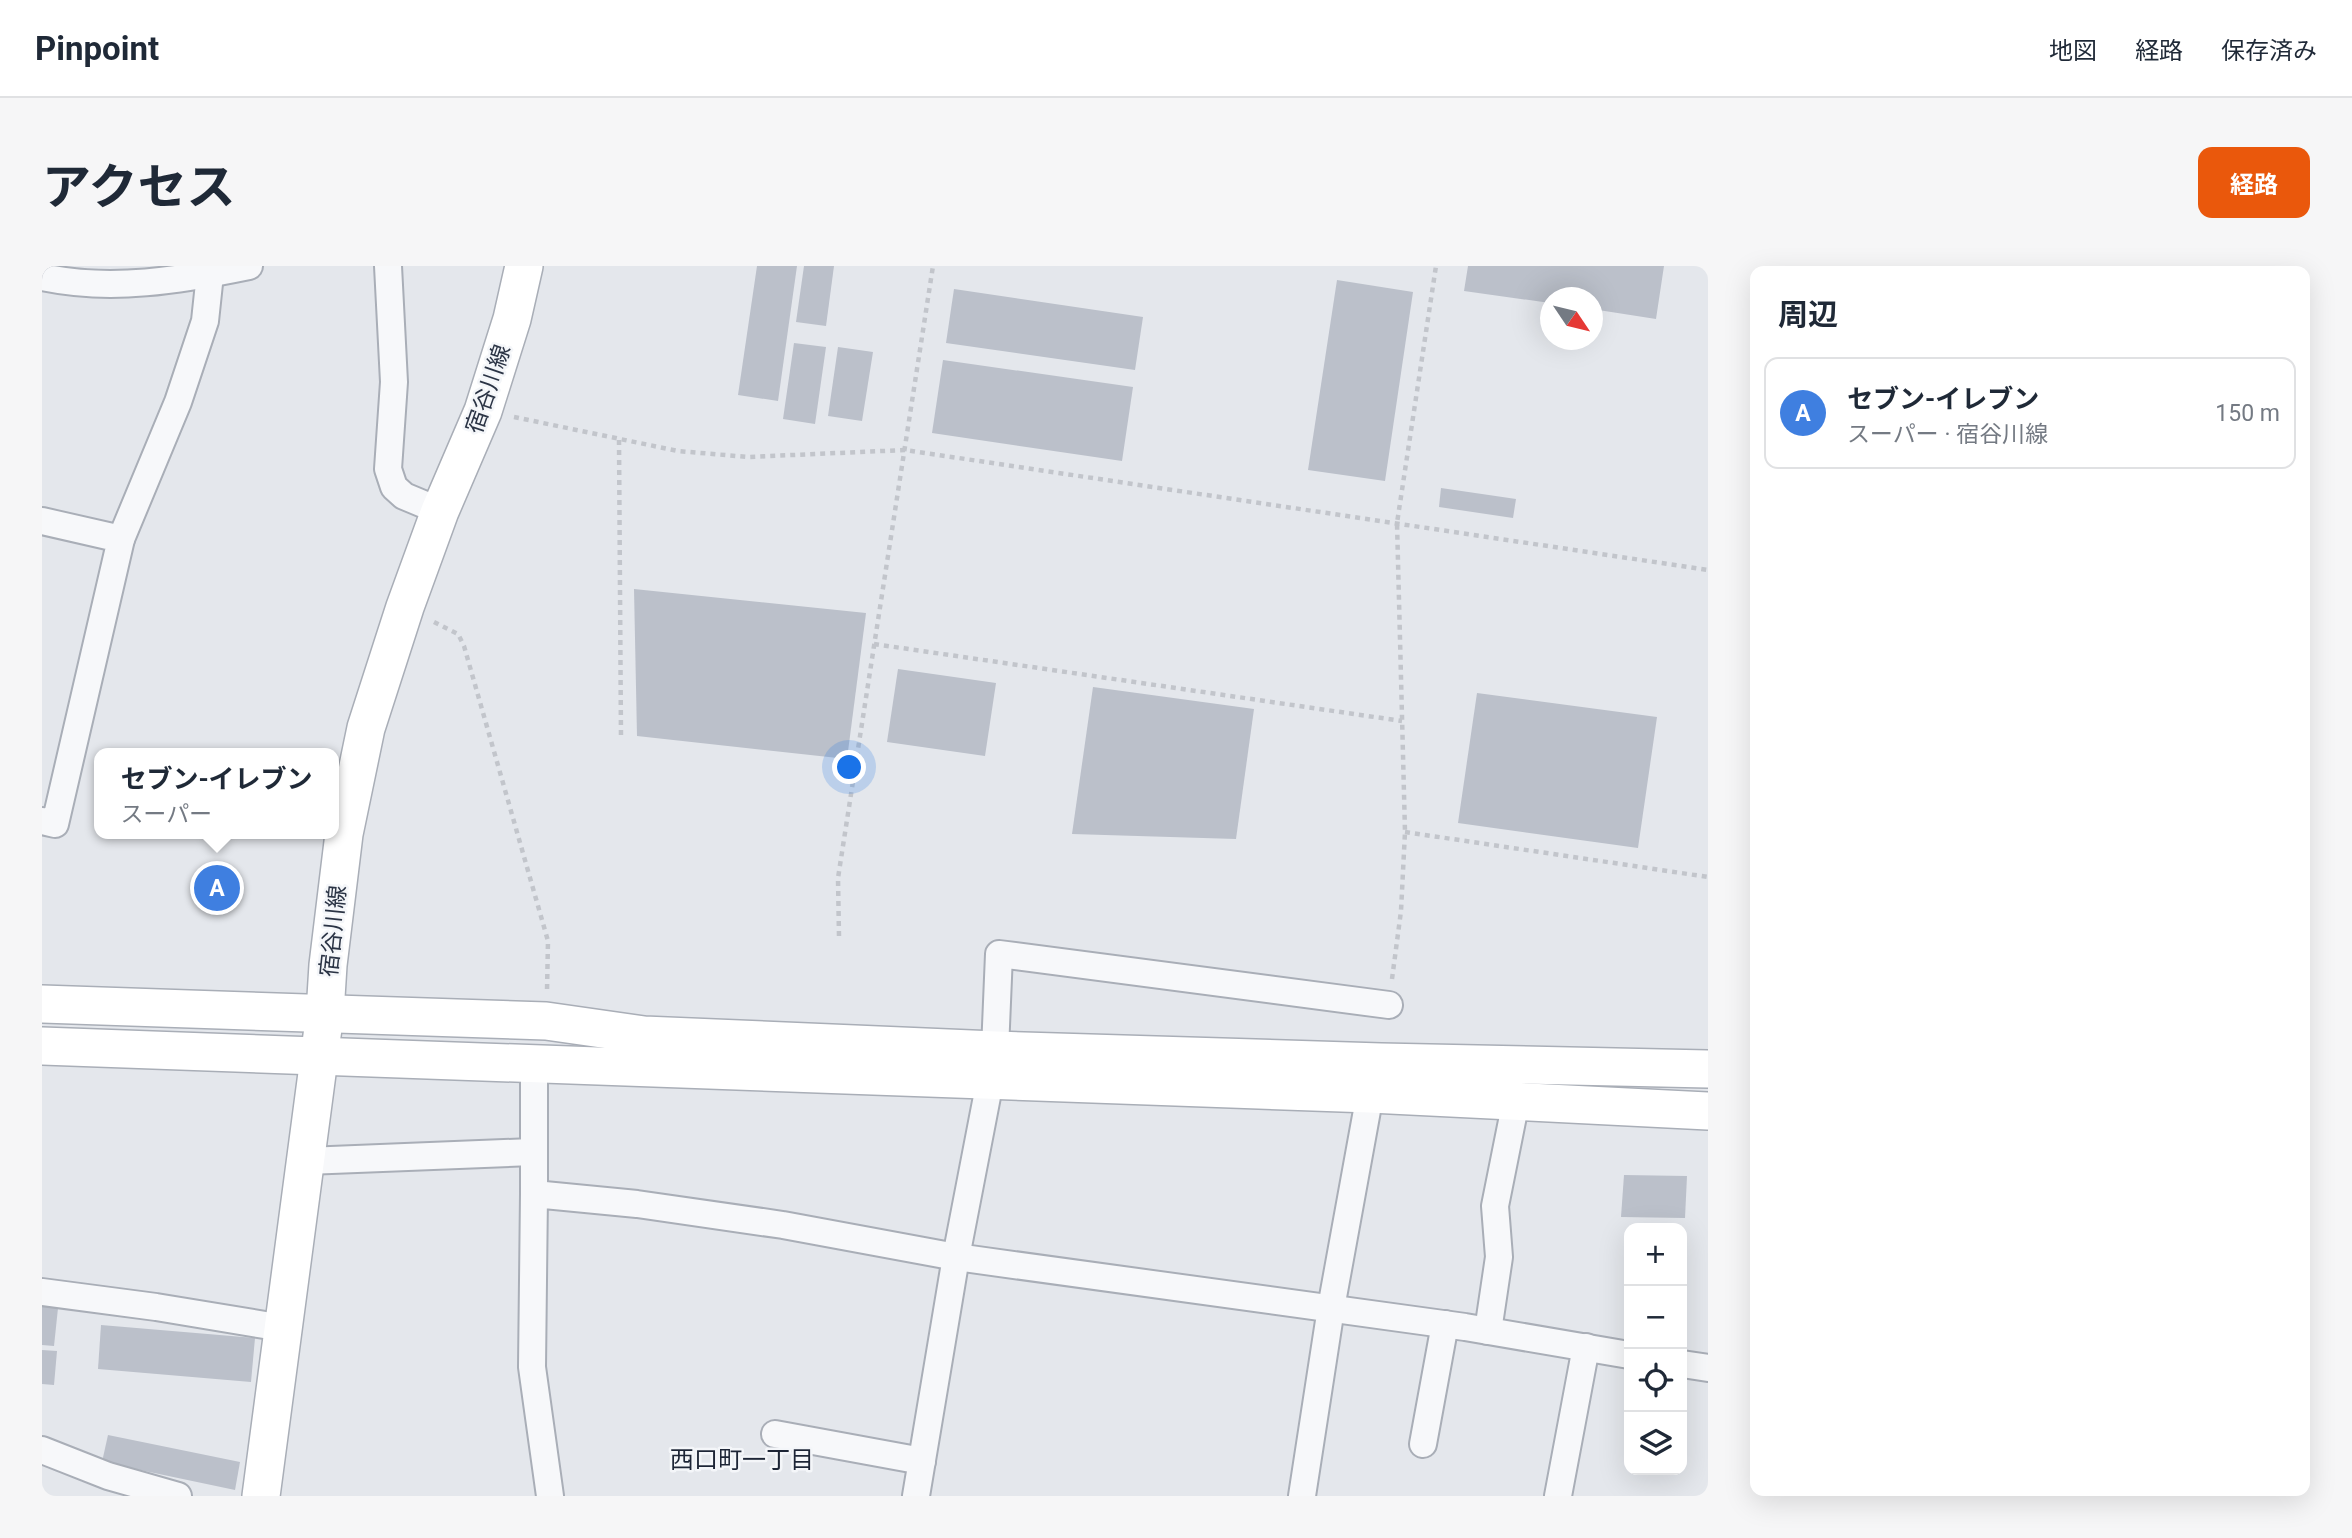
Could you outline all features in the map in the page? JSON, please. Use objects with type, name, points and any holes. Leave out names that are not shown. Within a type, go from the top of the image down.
[{"type":"street","points":[[42,277],[108,286],[210,274],[249,266]]},
{"type":"street","points":[[388,266],[394,382],[388,469],[394,487],[404,496],[440,511]]},
{"type":"street","name":"宿谷川線","points":[[261,1496],[325,1013],[344,834],[366,728],[405,607],[440,511],[483,411],[512,319],[524,266]]},
{"type":"street","points":[[42,821],[55,824],[121,539],[182,391],[205,321],[210,274]]},
{"type":"street","points":[[42,521],[121,539]]},
{"type":"street","points":[[916,1496],[956,1257],[993,1066],[999,954],[1389,1005]]},
{"type":"street","points":[[42,1004],[546,1021],[644,1035],[993,1066],[1370,1094],[1708,1111]]},
{"type":"street","points":[[42,1046],[534,1065],[993,1066],[1381,1062],[1708,1069]]},
{"type":"street","points":[[534,1065],[533,1367],[550,1496]]},
{"type":"street","points":[[1302,1496],[1331,1308],[1370,1094]]},
{"type":"street","points":[[1488,1331],[1499,1257],[1495,1206],[1516,1101]]},
{"type":"street","points":[[306,1161],[532,1152]]},
{"type":"street","points":[[534,1194],[638,1204],[743,1219],[956,1257],[1445,1324],[1624,1354]]},
{"type":"street","points":[[42,1292],[283,1328]]},
{"type":"street","points":[[1423,1444],[1445,1324]]},
{"type":"street","points":[[1558,1496],[1586,1347]]},
{"type":"street","points":[[1687,1365],[1708,1368]]},
{"type":"street","points":[[775,1434],[922,1461]]},
{"type":"street","points":[[42,1450],[108,1476],[178,1496]]},
{"type":"path","points":[[839,936],[838,878],[933,266]]},
{"type":"path","points":[[1389,1005],[1401,911],[1405,832],[1397,523],[1436,266]]},
{"type":"path","points":[[483,411],[678,452],[748,457],[905,450],[1708,570]]},
{"type":"path","points":[[619,440],[621,739]]},
{"type":"path","points":[[405,607],[458,634],[464,646],[548,941],[546,1021]]},
{"type":"path","points":[[874,644],[1402,721]]},
{"type":"path","points":[[1405,832],[1708,877]]},
{"type":"building","points":[[757,266],[797,266],[778,401],[738,395]]},
{"type":"building","points":[[804,266],[834,266],[826,326],[796,322]]},
{"type":"building","points":[[1468,266],[1664,266],[1656,319],[1603,311],[1603,287],[1540,287],[1540,302],[1464,291]]},
{"type":"building","points":[[1337,280],[1413,292],[1385,481],[1308,470]]},
{"type":"building","points":[[954,289],[1143,317],[1135,370],[946,343]]},
{"type":"building","points":[[794,343],[826,347],[815,424],[783,419]]},
{"type":"building","points":[[838,347],[873,352],[862,421],[828,416]]},
{"type":"building","points":[[943,360],[1133,387],[1122,461],[932,433]]},
{"type":"building","points":[[1441,488],[1516,499],[1513,518],[1439,507]]},
{"type":"building","points":[[634,589],[866,613],[847,759],[637,736]]},
{"type":"building","points":[[898,669],[996,683],[985,756],[887,742]]},
{"type":"building","points":[[1093,687],[1254,709],[1236,839],[1072,834]]},
{"type":"building","points":[[1477,693],[1657,717],[1638,848],[1458,823]]},
{"type":"building","points":[[1624,1175],[1687,1176],[1685,1218],[1621,1217]]},
{"type":"building","points":[[42,1306],[58,1308],[54,1346],[42,1345]]},
{"type":"building","points":[[101,1325],[255,1338],[251,1382],[98,1369]]},
{"type":"building","points":[[42,1350],[57,1351],[54,1385],[42,1384]]},
{"type":"building","points":[[108,1435],[240,1462],[235,1490],[102,1462]]},
{"type":"place","name":"セブン-イレブン","points":[[217,888]]},
{"type":"district","name":"西口町一丁目","points":[[742,1460]]}]
